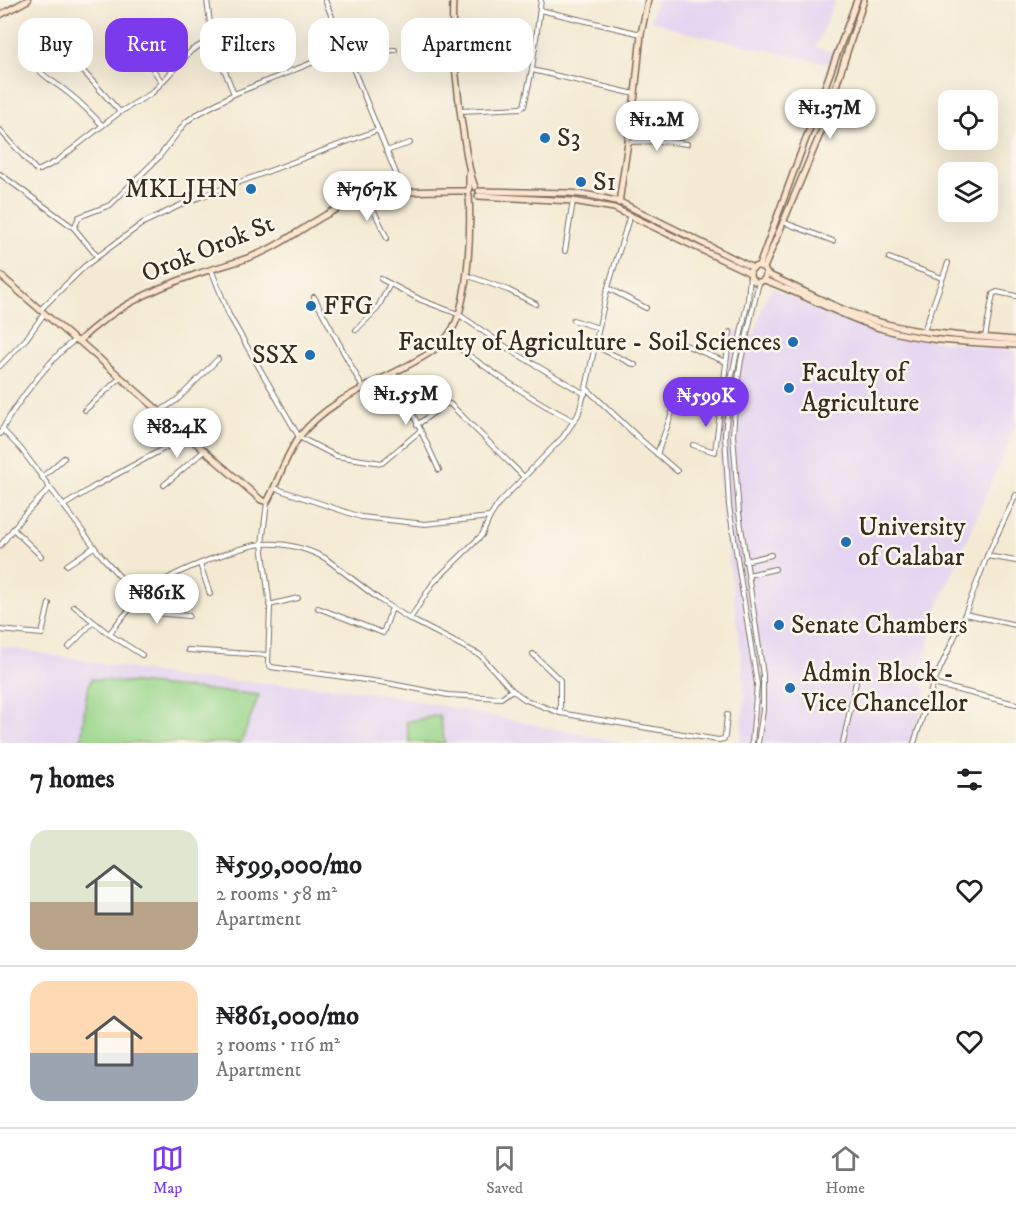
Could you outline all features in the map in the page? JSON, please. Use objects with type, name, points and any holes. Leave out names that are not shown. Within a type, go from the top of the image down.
[{"type":"main road","points":[[0,14],[28,0]]},
{"type":"main road","points":[[453,0],[453,18]]},
{"type":"main road","points":[[618,210],[635,94],[640,34],[648,0]]},
{"type":"main road","points":[[856,0],[754,280],[893,332],[1016,345]]},
{"type":"main road","points":[[757,271],[783,222],[821,132],[864,0]]},
{"type":"main road","points":[[0,275],[261,500],[267,502],[299,437],[329,410],[363,388],[431,352],[446,339],[454,327],[466,275],[470,210],[474,192],[456,72]]},
{"type":"main road","points":[[474,192],[569,193],[620,202],[757,271],[761,281]]},
{"type":"main road","points":[[474,192],[573,201],[618,210],[871,319],[924,331],[1016,340]]},
{"type":"main road","name":"Orok Orok St","points":[[77,341],[108,317],[136,300],[211,269],[265,251],[341,207],[370,197],[404,193],[474,192]]},
{"type":"street","points":[[207,0],[209,18]]},
{"type":"street","points":[[325,0],[332,18]]},
{"type":"street","points":[[533,63],[541,0]]},
{"type":"street","points":[[540,10],[640,34]]},
{"type":"street","points":[[0,130],[38,171],[57,161],[120,112],[145,98],[192,50],[200,46]]},
{"type":"street","points":[[389,50],[395,50]]},
{"type":"street","points":[[74,228],[79,217],[104,209],[115,200],[159,157],[190,118],[234,94],[308,66]]},
{"type":"street","points":[[533,70],[635,94]]},
{"type":"street","points":[[39,72],[60,86],[102,125]]},
{"type":"street","points":[[84,72],[120,112]]},
{"type":"street","points":[[155,72],[162,82]]},
{"type":"street","points":[[225,72],[234,94]]},
{"type":"street","points":[[353,72],[404,193]]},
{"type":"street","points":[[460,111],[523,108],[532,72]]},
{"type":"street","points":[[0,366],[26,339],[42,312],[97,256],[130,231],[187,202],[378,130]]},
{"type":"street","points":[[628,141],[665,141],[687,144]]},
{"type":"street","points":[[386,151],[410,144]]},
{"type":"street","points":[[0,174],[74,228],[97,256]]},
{"type":"street","points":[[370,197],[387,238]]},
{"type":"street","points":[[564,251],[573,201]]},
{"type":"street","points":[[410,619],[433,583],[482,535],[499,503],[574,421],[585,394],[608,288],[630,215]]},
{"type":"street","points":[[783,222],[833,241]]},
{"type":"street","points":[[889,258],[942,278]]},
{"type":"street","points":[[924,331],[948,263]]},
{"type":"street","points":[[211,269],[229,315],[299,437],[336,456],[382,463],[420,431]]},
{"type":"street","points":[[757,271],[730,380],[725,434],[729,507],[758,684],[753,741],[760,742],[764,684],[735,482],[734,423],[741,360],[761,281]]},
{"type":"street","points":[[466,275],[508,290],[536,304]]},
{"type":"street","points":[[381,279],[420,300],[458,314],[515,353],[585,394]]},
{"type":"street","points":[[356,330],[377,309],[390,284]]},
{"type":"street","points":[[608,288],[646,308]]},
{"type":"street","points":[[985,337],[993,294],[997,292],[1016,296]]},
{"type":"street","points":[[314,297],[363,388]]},
{"type":"street","points":[[573,320],[599,328]]},
{"type":"street","points":[[693,445],[714,452],[730,332]]},
{"type":"street","points":[[446,339],[496,376],[537,402],[574,421]]},
{"type":"street","points":[[77,341],[51,361],[1,433],[21,449],[94,547],[139,599],[155,613],[189,616]]},
{"type":"street","points":[[678,342],[726,362]]},
{"type":"street","points":[[595,346],[635,365]]},
{"type":"street","points":[[160,411],[177,400],[218,359]]},
{"type":"street","points":[[394,373],[439,470]]},
{"type":"street","points":[[85,410],[121,377]]},
{"type":"street","points":[[657,454],[684,381]]},
{"type":"street","points":[[586,388],[677,471]]},
{"type":"street","points":[[679,394],[719,408]]},
{"type":"street","points":[[417,425],[445,404],[450,404],[524,477]]},
{"type":"street","points":[[63,506],[187,435]]},
{"type":"street","points":[[164,485],[204,451]]},
{"type":"street","points":[[42,477],[64,458]]},
{"type":"street","points":[[273,487],[376,520],[425,524],[490,517]]},
{"type":"street","points":[[0,546],[50,488]]},
{"type":"street","points":[[914,743],[933,684],[965,614],[987,556],[1016,495]]},
{"type":"street","points":[[267,502],[262,544],[269,605],[268,663],[271,668],[387,683],[448,695],[501,699],[512,690]]},
{"type":"street","points":[[13,529],[41,556]]},
{"type":"street","points":[[109,634],[122,616],[139,599],[167,578],[200,564],[262,544],[288,546],[315,553],[392,608],[480,655],[512,690],[526,700],[560,714],[718,740],[726,736],[727,715]]},
{"type":"street","points":[[67,565],[94,547]]},
{"type":"street","points":[[746,561],[771,555]]},
{"type":"street","points":[[987,556],[1016,561]]},
{"type":"street","points":[[200,564],[210,594]]},
{"type":"street","points":[[748,575],[776,569]]},
{"type":"street","points":[[269,605],[298,598]]},
{"type":"street","points":[[0,630],[42,634],[49,604]]},
{"type":"street","points":[[74,606],[109,634],[142,655]]},
{"type":"street","points":[[318,608],[383,633],[392,608]]},
{"type":"street","points":[[965,614],[1016,625]]},
{"type":"street","points":[[69,647],[93,622]]},
{"type":"street","points":[[188,650],[268,656]]},
{"type":"street","points":[[533,654],[560,680],[560,714]]},
{"type":"street","points":[[843,743],[856,681]]},
{"type":"street","points":[[933,684],[1016,704]]},
{"type":"shaded area","points":[[656,0],[835,0],[816,47],[834,52],[830,64],[685,32],[650,20]]},
{"type":"shaded area","name":"University of Calabar","points":[[772,288],[889,335],[1016,351],[1016,425],[936,611],[919,683],[928,688],[910,743],[740,743],[745,698],[719,480],[723,409],[734,330],[755,335],[762,307]]},
{"type":"shaded area","points":[[0,646],[184,678],[332,687],[389,695],[623,743],[0,743]]},
{"type":"green space","points":[[91,679],[259,695],[241,743],[81,743],[86,697]]},
{"type":"green space","points":[[439,715],[445,743],[410,743],[406,722]]},
{"type":"place","name":"S3","points":[[545,138]]},
{"type":"place","name":"S1","points":[[581,182]]},
{"type":"place","name":"MKLJHN","points":[[251,189]]},
{"type":"place","name":"FFG","points":[[311,306]]},
{"type":"place","name":"Faculty of Agriculture - Soil Sciences","points":[[793,342]]},
{"type":"place","name":"SSX","points":[[310,355]]},
{"type":"place","name":"Faculty of Agriculture","points":[[789,388]]},
{"type":"place","name":"University of Calabar","points":[[846,542]]},
{"type":"place","name":"Senate Chambers","points":[[779,625]]},
{"type":"place","name":"Admin Block - Vice Chancellor","points":[[790,688]]}]
